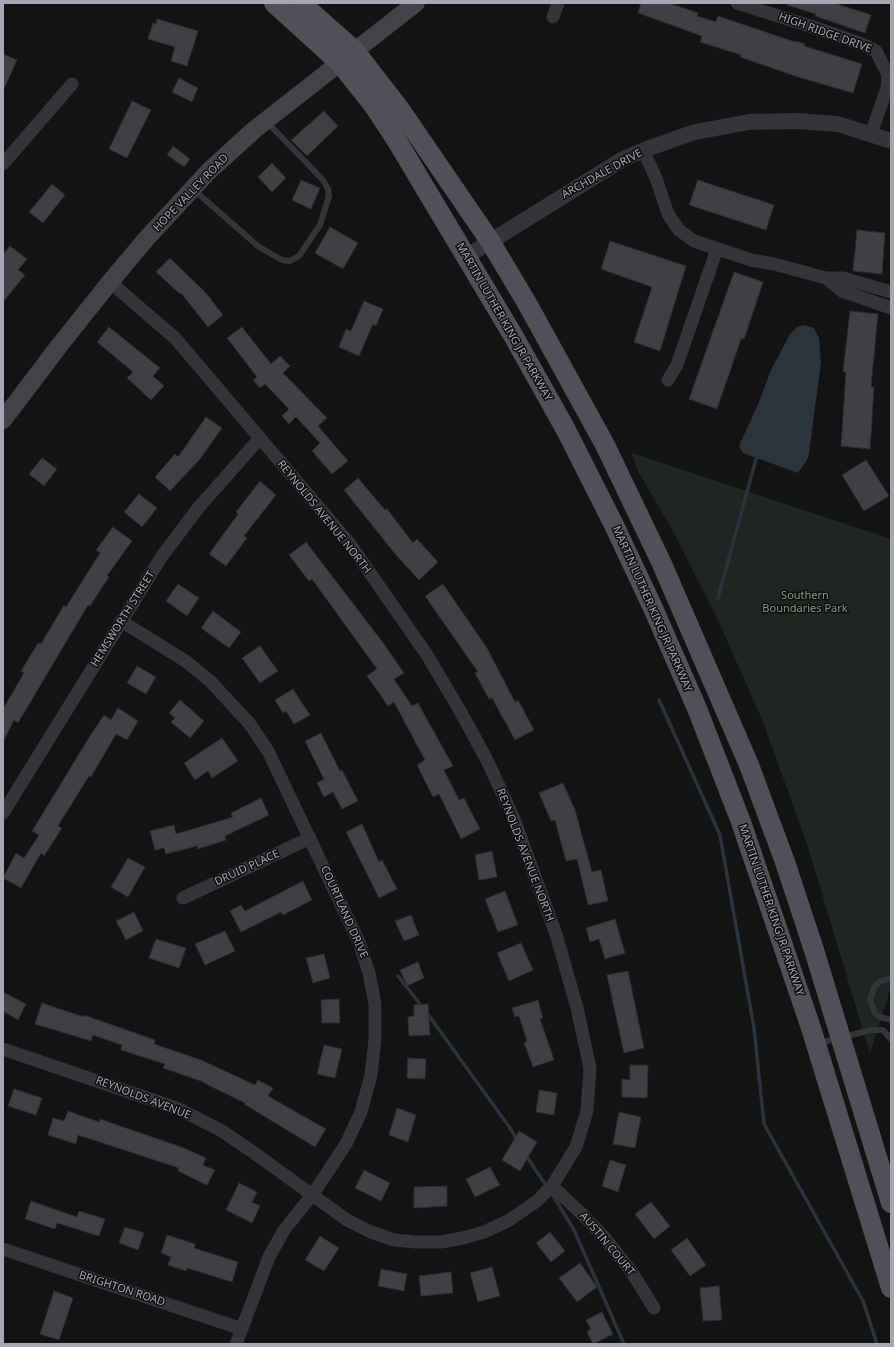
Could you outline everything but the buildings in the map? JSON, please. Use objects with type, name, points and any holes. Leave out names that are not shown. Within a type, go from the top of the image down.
[{"type":"main road","name":"MARTIN LUTHER KING JR PARKWAY","points":[[274,3],[347,57],[399,108],[490,241],[528,305],[605,445],[690,625],[749,765],[785,862],[841,1037],[891,1203]]},
{"type":"main road","name":"MARTIN LUTHER KING JR PARKWAY","points":[[301,3],[325,22],[347,57],[374,106],[467,256],[514,337],[566,430],[614,525],[656,615],[696,706],[741,822],[816,1044],[891,1288]]},
{"type":"main road","name":"HOPE VALLEY ROAD","points":[[3,420],[58,346],[110,282],[147,238],[193,188],[219,162],[266,121],[416,3]]},
{"type":"street","points":[[553,17],[558,3]]},
{"type":"street","name":"HIGH RIDGE DRIVE","points":[[737,3],[862,44],[876,52],[888,75],[887,88],[871,134]]},
{"type":"street","points":[[3,164],[72,84]]},
{"type":"street","name":"ARCHDALE DRIVE","points":[[467,256],[597,174],[643,150],[695,132],[749,122],[798,120],[838,124],[891,141]]},
{"type":"street","points":[[643,150],[656,178],[668,214],[679,230],[694,241],[752,260],[774,264],[826,278],[843,278],[891,292]]},
{"type":"street","points":[[668,380],[677,365],[717,249]]},
{"type":"street","points":[[826,278],[842,291],[891,308]]},
{"type":"street","name":"REYNOLDS AVENUE NORTH","points":[[110,282],[176,338],[350,544],[427,655],[487,760],[514,819],[556,934],[577,1008],[590,1068],[588,1111],[583,1130],[576,1146],[552,1186],[537,1201],[508,1221],[463,1238],[441,1242],[416,1242],[394,1240],[371,1232],[347,1220],[313,1194]]},
{"type":"street","name":"HEMSWORTH STREET","points":[[3,813],[162,556],[180,531],[260,438]]},
{"type":"street","name":"COURTLAND DRIVE","points":[[121,621],[187,662],[229,700],[249,723],[268,751],[359,942],[369,973],[375,1004],[375,1040],[371,1075],[361,1112],[346,1144],[313,1194],[284,1230],[269,1257],[236,1344]]},
{"type":"street","name":"DRUID PLACE","points":[[183,898],[310,838]]},
{"type":"street","name":"REYNOLDS AVENUE","points":[[3,1049],[179,1109],[222,1131],[313,1194]]},
{"type":"street","name":"AUSTIN COURT","points":[[552,1186],[605,1238],[631,1271],[654,1308]]},
{"type":"street","name":"BRIGHTON ROAD","points":[[3,1249],[242,1329]]},
{"type":"lane","points":[[193,188],[259,247],[282,260],[290,261],[299,256],[320,225],[329,196],[328,189],[323,180],[266,121]]},
{"type":"lane","points":[[883,1030],[889,1020],[875,1013],[870,1000],[874,987],[879,982],[891,978]]},
{"type":"lane","points":[[816,1044],[860,1031],[883,1030]]},
{"type":"lane","points":[[883,1030],[891,1039]]},
{"type":"green space","name":"Southern Boundaries Park","points":[[632,453],[891,539],[891,987],[870,1054],[807,844],[763,722],[718,620],[675,535],[638,471]]},
{"type":"shaded area","points":[[804,325],[814,328],[819,338],[821,362],[809,454],[807,460],[798,473],[743,453],[739,446],[759,402],[771,370],[790,334],[797,327]]},
{"type":"waterway","points":[[718,598],[756,459],[759,455]]},
{"type":"waterway","points":[[659,700],[720,835],[754,1028],[764,1124],[863,1301],[877,1344]]},
{"type":"waterway","points":[[398,976],[423,1008]]},
{"type":"waterway","points":[[427,1013],[510,1128],[517,1140]]},
{"type":"waterway","points":[[525,1154],[547,1187]]},
{"type":"waterway","points":[[551,1192],[574,1230],[624,1344]]}]
